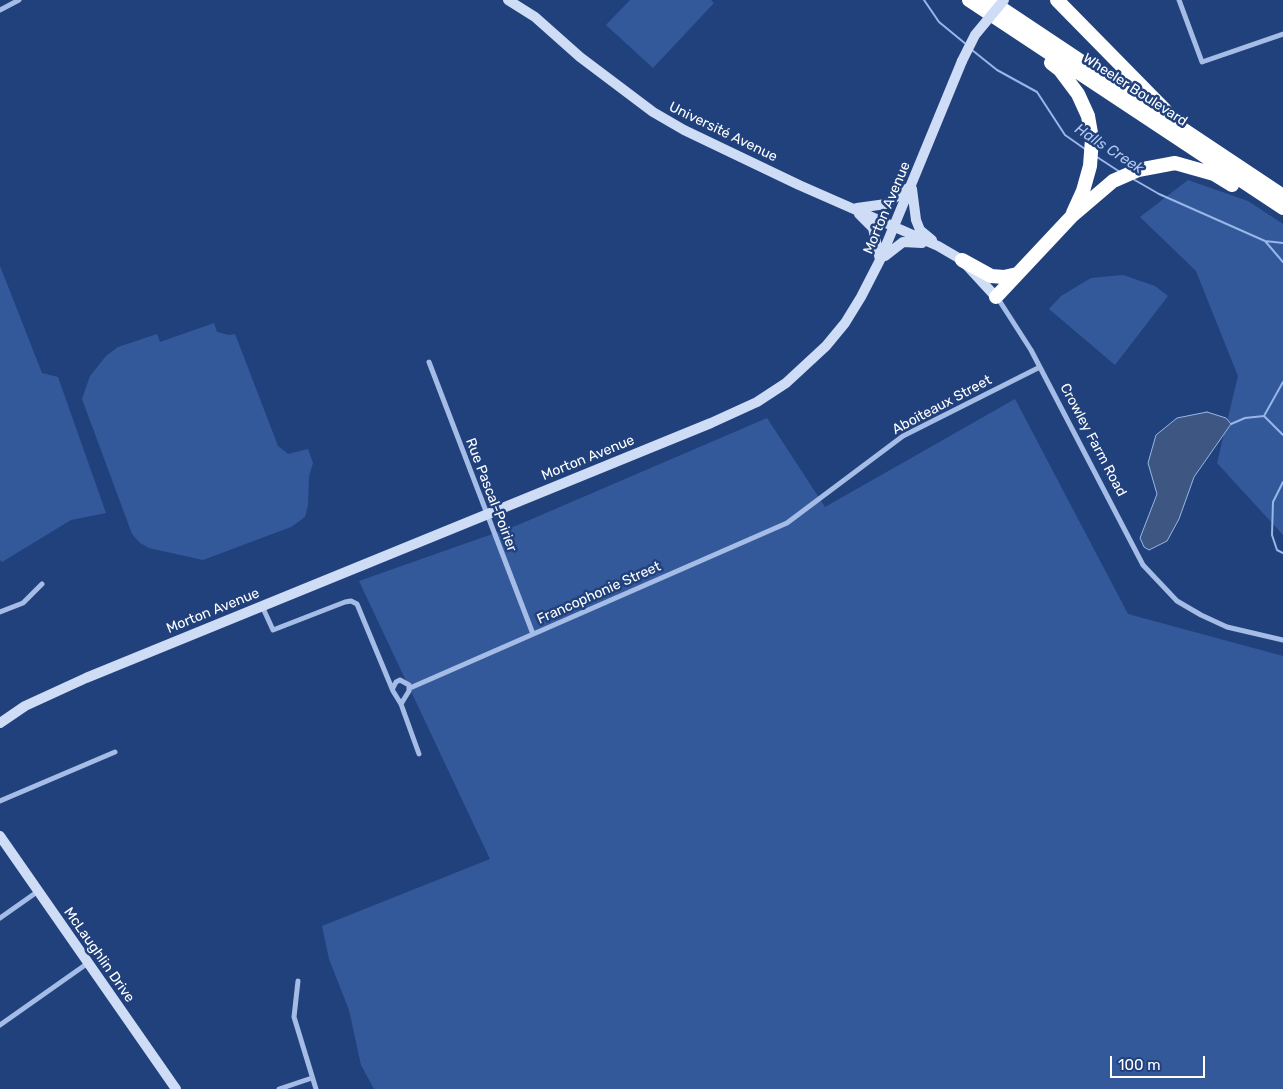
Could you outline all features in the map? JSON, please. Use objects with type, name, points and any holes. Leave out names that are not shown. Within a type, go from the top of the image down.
[{"type":"highway","points":[[960,0],[1060,70],[1078,94],[1088,116],[1092,139],[1090,166],[1083,191],[1072,216]]},
{"type":"highway","name":"Wheeler Boulevard","points":[[968,0],[1283,208]]},
{"type":"highway","points":[[1059,2],[1169,114],[1283,191]]},
{"type":"highway","name":"Wheeler Boulevard","points":[[992,5],[1283,196]]},
{"type":"highway","points":[[996,297],[1072,216],[1113,181],[1138,170],[1175,164],[1214,174],[1283,213]]},
{"type":"highway","points":[[962,260],[991,276],[1004,277],[1017,274]]},
{"type":"street","name":"Université Avenue","points":[[508,0],[535,17],[607,79],[653,112],[710,143],[744,157],[799,185],[894,226]]},
{"type":"street","name":"Morton Avenue","points":[[0,723],[25,706],[55,691],[711,423],[757,402],[786,383],[826,346],[845,323],[880,260],[962,61],[992,5],[1004,0]]},
{"type":"street","points":[[1179,0],[1202,62],[1283,34]]},
{"type":"street","points":[[0,10],[20,1]]},
{"type":"street","points":[[853,209],[874,208],[886,204],[912,185],[916,220],[920,230],[938,246]]},
{"type":"street","points":[[853,209],[873,228],[880,260]]},
{"type":"street","name":"Crowley Farm Road","points":[[894,226],[938,246],[962,260],[996,297],[1040,367],[1143,565],[1177,600],[1201,615],[1227,627],[1283,640]]},
{"type":"street","points":[[880,260],[894,247],[903,242],[912,241],[938,246]]},
{"type":"street","name":"Rue Pascal-Poirier","points":[[428,362],[533,634]]},
{"type":"street","name":"Aboiteaux Street","points":[[787,523],[903,436],[1040,367]]},
{"type":"street","name":"Francophonie Street","points":[[408,685],[533,634],[787,523]]},
{"type":"street","points":[[0,612],[23,603],[42,584]]},
{"type":"street","points":[[262,606],[273,630],[345,602],[355,602],[360,607],[393,682],[393,688],[398,696],[420,754]]},
{"type":"street","points":[[393,682],[400,680],[408,685],[401,704]]},
{"type":"street","points":[[398,696],[405,696]]},
{"type":"street","points":[[0,801],[115,752]]},
{"type":"street","name":"McLaughlin Drive","points":[[0,836],[37,892],[176,1089]]},
{"type":"street","points":[[0,918],[37,892]]},
{"type":"street","points":[[0,1025],[88,963]]},
{"type":"street","points":[[298,982],[294,1017],[316,1089]]},
{"type":"street","points":[[279,1089],[312,1078]]},
{"type":"shaded area","points":[[630,0],[711,0],[714,3],[653,68],[606,25]]},
{"type":"shaded area","points":[[1188,180],[1248,201],[1283,224],[1283,535],[1217,463],[1238,376],[1196,271],[1140,217]]},
{"type":"shaded area","points":[[0,266],[42,373],[58,377],[106,513],[71,520],[2,562],[0,560]]},
{"type":"shaded area","points":[[1123,275],[1155,286],[1168,296],[1115,365],[1049,309],[1061,296],[1091,278]]},
{"type":"shaded area","points":[[214,323],[217,332],[229,335],[235,334],[278,446],[288,454],[308,449],[313,463],[309,476],[308,505],[305,517],[291,527],[203,560],[149,548],[140,543],[132,534],[82,399],[90,376],[106,356],[118,347],[157,334],[160,342]]},
{"type":"shaded area","points":[[1015,399],[1128,614],[1283,656],[1283,1089],[374,1089],[361,1065],[349,1010],[329,959],[322,926],[490,859],[359,581],[518,525],[767,418],[825,507]]},
{"type":"shaded area","points":[[1207,412],[1226,418],[1231,424],[1194,477],[1179,519],[1167,541],[1149,550],[1144,547],[1140,538],[1157,494],[1148,463],[1156,435],[1177,418]]},
{"type":"waterway","name":"Halls Creek","points":[[924,0],[939,22],[967,45]]},
{"type":"waterway","name":"Halls Creek","points":[[972,50],[997,70],[1037,92],[1065,135],[1085,149]]},
{"type":"waterway","name":"Halls Creek","points":[[1097,157],[1120,172]]},
{"type":"waterway","name":"Halls Creek","points":[[1133,179],[1159,194],[1265,241],[1283,243]]},
{"type":"waterway","points":[[1265,241],[1283,262]]},
{"type":"waterway","points":[[1264,416],[1283,382]]},
{"type":"waterway","points":[[1264,416],[1283,435]]},
{"type":"waterway","points":[[1231,424],[1245,418],[1264,416]]},
{"type":"waterway","points":[[1283,482],[1273,502],[1272,535],[1277,550],[1283,553]]}]
